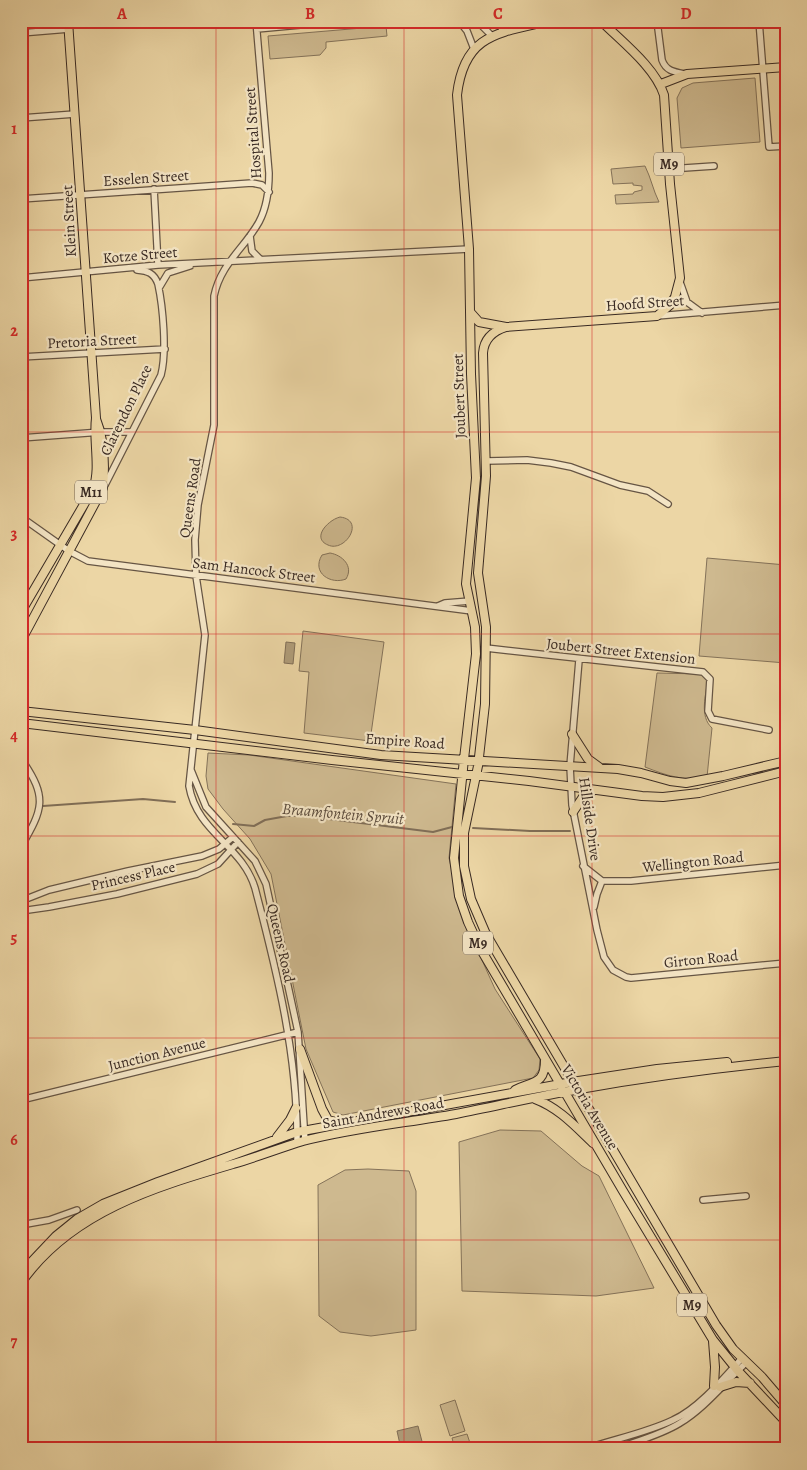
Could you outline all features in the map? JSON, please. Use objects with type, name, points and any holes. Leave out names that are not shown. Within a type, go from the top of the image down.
[{"type":"main road","name":"Joubert Street","points":[[462,774],[476,654],[476,638],[466,584],[476,478],[471,374],[469,249],[457,95],[463,66],[474,49],[516,21]]},
{"type":"main road","name":"M9","points":[[496,34],[549,21]]},
{"type":"main road","points":[[601,21],[639,58],[661,84],[687,74],[786,67]]},
{"type":"main road","name":"Klein Street","points":[[69,25],[96,418],[104,468],[103,488]]},
{"type":"main road","name":"M9","points":[[657,316],[670,305],[675,297],[680,278],[669,170],[664,95],[661,84]]},
{"type":"main road","name":"Hoofd Street","points":[[471,313],[479,322],[491,326],[506,327],[657,316]]},
{"type":"main road","name":"Joubert Street","points":[[475,775],[479,760],[485,704],[485,618],[479,588],[478,568],[486,495],[483,347],[493,333],[506,327]]},
{"type":"main road","name":"Clarendon Place","points":[[21,612],[95,484],[98,432]]},
{"type":"main road","name":"Clarendon Place","points":[[21,641],[103,488]]},
{"type":"main road","name":"Empire Road","points":[[21,711],[195,730],[362,753],[599,768],[641,773],[670,781],[686,783],[724,776],[786,760]]},
{"type":"main road","name":"Empire Road","points":[[21,722],[642,796],[699,793],[786,772]]},
{"type":"main road","points":[[572,734],[588,759],[599,768]]},
{"type":"main road","name":"Victoria Avenue","points":[[462,774],[454,848],[454,867],[459,896],[480,948],[713,1340],[736,1369],[786,1422]]},
{"type":"main road","name":"Victoria Avenue","points":[[475,775],[464,833],[464,866],[471,899],[486,934],[716,1325],[733,1349],[786,1406]]},
{"type":"main road","points":[[573,812],[580,800],[594,790]]},
{"type":"main road","points":[[300,1049],[325,1116],[332,1122],[342,1123]]},
{"type":"main road","name":"Saint Andrews Road","points":[[21,1273],[56,1236],[78,1219],[103,1204],[158,1182],[301,1131],[572,1082],[657,1069],[786,1056]]},
{"type":"main road","points":[[508,1094],[540,1079],[544,1073],[545,1059]]},
{"type":"main road","name":"Saint Andrews Road","points":[[21,1283],[61,1240],[89,1219],[109,1208],[193,1176],[301,1142],[565,1092],[688,1072],[786,1061]]},
{"type":"main road","points":[[535,1099],[546,1103],[559,1112],[600,1150]]},
{"type":"main road","points":[[276,1139],[296,1108]]},
{"type":"main road","points":[[713,1340],[717,1387],[739,1382],[750,1383]]},
{"type":"street","name":"Hospital Street","points":[[228,262],[250,236],[263,214],[269,192],[256,21]]},
{"type":"street","points":[[257,29],[344,21]]},
{"type":"street","points":[[459,21],[467,31],[474,49]]},
{"type":"street","points":[[477,21],[496,34]]},
{"type":"street","points":[[657,21],[664,66],[674,72],[687,74]]},
{"type":"street","points":[[759,21],[769,147],[786,146]]},
{"type":"street","points":[[21,33],[69,25]]},
{"type":"street","points":[[21,118],[75,114]]},
{"type":"street","points":[[669,170],[714,166]]},
{"type":"street","name":"Esselen Street","points":[[21,199],[252,183],[262,185],[269,192]]},
{"type":"street","points":[[154,189],[158,265]]},
{"type":"street","points":[[250,236],[252,251],[260,260]]},
{"type":"street","name":"Kotze Street","points":[[21,278],[158,265],[469,249]]},
{"type":"street","name":"Queens Road","points":[[228,262],[214,296],[214,425],[196,522],[196,576],[205,635],[189,786],[195,806],[205,823],[245,866],[253,881],[289,1035],[296,1108],[301,1131]]},
{"type":"street","points":[[159,289],[168,274],[204,263]]},
{"type":"street","points":[[125,269],[147,271],[153,274],[159,289]]},
{"type":"street","points":[[680,278],[686,302],[702,313]]},
{"type":"street","name":"Clarendon Place","points":[[103,488],[130,432],[161,375],[165,350],[159,289]]},
{"type":"street","name":"Hoofd Street","points":[[657,316],[786,305]]},
{"type":"street","name":"Pretoria Street","points":[[21,357],[165,350]]},
{"type":"street","points":[[21,438],[98,432],[130,432]]},
{"type":"street","points":[[486,461],[528,460],[571,467],[620,485],[648,491],[668,504]]},
{"type":"street","name":"Sam Hancock Street","points":[[21,517],[88,562],[472,611]]},
{"type":"street","name":"Sam Hancock Street","points":[[438,606],[445,603],[470,601]]},
{"type":"street","name":"Joubert Street Extension","points":[[486,648],[579,660],[703,672],[710,680],[708,715],[712,719],[769,730]]},
{"type":"street","name":"Hillside Drive","points":[[579,660],[570,766],[573,812],[604,957],[613,970],[620,975]]},
{"type":"street","points":[[21,847],[36,821],[40,806],[37,787],[22,760]]},
{"type":"street","name":"Queens Road","points":[[191,770],[206,807],[255,861],[266,884],[298,1032],[300,1049],[301,1142]]},
{"type":"street","name":"Princess Place","points":[[21,901],[49,890],[202,856],[219,849],[232,837]]},
{"type":"street","name":"Princess Place","points":[[21,911],[117,894],[197,874],[218,864],[238,842]]},
{"type":"street","name":"Wellington Road","points":[[602,881],[631,881],[786,865]]},
{"type":"street","points":[[584,866],[602,881],[594,901],[594,916]]},
{"type":"street","name":"Girton Road","points":[[620,975],[631,978],[786,963]]},
{"type":"street","name":"Junction Avenue","points":[[21,1100],[298,1032]]},
{"type":"street","points":[[703,1200],[746,1196]]},
{"type":"street","points":[[21,1225],[49,1220],[77,1210]]},
{"type":"street","points":[[615,1449],[668,1430],[688,1418],[745,1360]]},
{"type":"street","points":[[585,1449],[674,1420],[704,1401]]},
{"type":"shaded area","points":[[386,26],[387,36],[326,42],[326,48],[320,55],[270,59],[268,36]]},
{"type":"shaded area","points":[[755,78],[760,142],[681,148],[677,98],[682,88],[693,83]]},
{"type":"shaded area","points":[[645,166],[659,202],[616,204],[615,195],[633,194],[642,190],[642,186],[633,185],[633,183],[613,184],[611,169]]},
{"type":"shaded area","points":[[340,517],[348,519],[351,524],[350,535],[341,544],[328,545],[323,542],[321,534],[326,525]]},
{"type":"shaded area","points":[[330,553],[339,556],[346,562],[349,570],[346,579],[329,579],[321,572],[319,561],[322,555]]},
{"type":"shaded area","points":[[707,558],[786,565],[786,663],[699,656]]},
{"type":"shaded area","points":[[303,631],[384,642],[370,741],[304,733],[309,672],[299,671]]},
{"type":"shaded area","points":[[286,642],[295,643],[293,664],[284,663]]},
{"type":"shaded area","points":[[657,673],[700,674],[708,679],[704,711],[712,728],[707,777],[675,777],[645,767]]},
{"type":"shaded area","points":[[208,753],[249,755],[456,784],[449,858],[463,918],[495,989],[540,1059],[539,1070],[533,1078],[343,1115],[333,1112],[306,1049],[271,874],[250,839],[208,789],[206,776]]},
{"type":"shaded area","points":[[500,1130],[541,1131],[582,1166],[599,1176],[654,1288],[596,1296],[462,1291],[459,1142]]},
{"type":"shaded area","points":[[345,1170],[409,1171],[416,1191],[416,1330],[371,1336],[340,1332],[319,1316],[318,1185]]},
{"type":"shaded area","points":[[455,1400],[465,1431],[450,1436],[440,1405]]},
{"type":"shaded area","points":[[418,1426],[424,1449],[401,1449],[397,1431]]},
{"type":"shaded area","points":[[467,1434],[472,1449],[455,1449],[452,1438]]},
{"type":"waterway","points":[[43,806],[143,799],[175,802]]},
{"type":"waterway","name":"Braamfontein Spruit","points":[[233,824],[254,826],[265,820],[287,816],[305,816],[433,832],[452,827]]},
{"type":"waterway","points":[[473,828],[570,831]]}]
